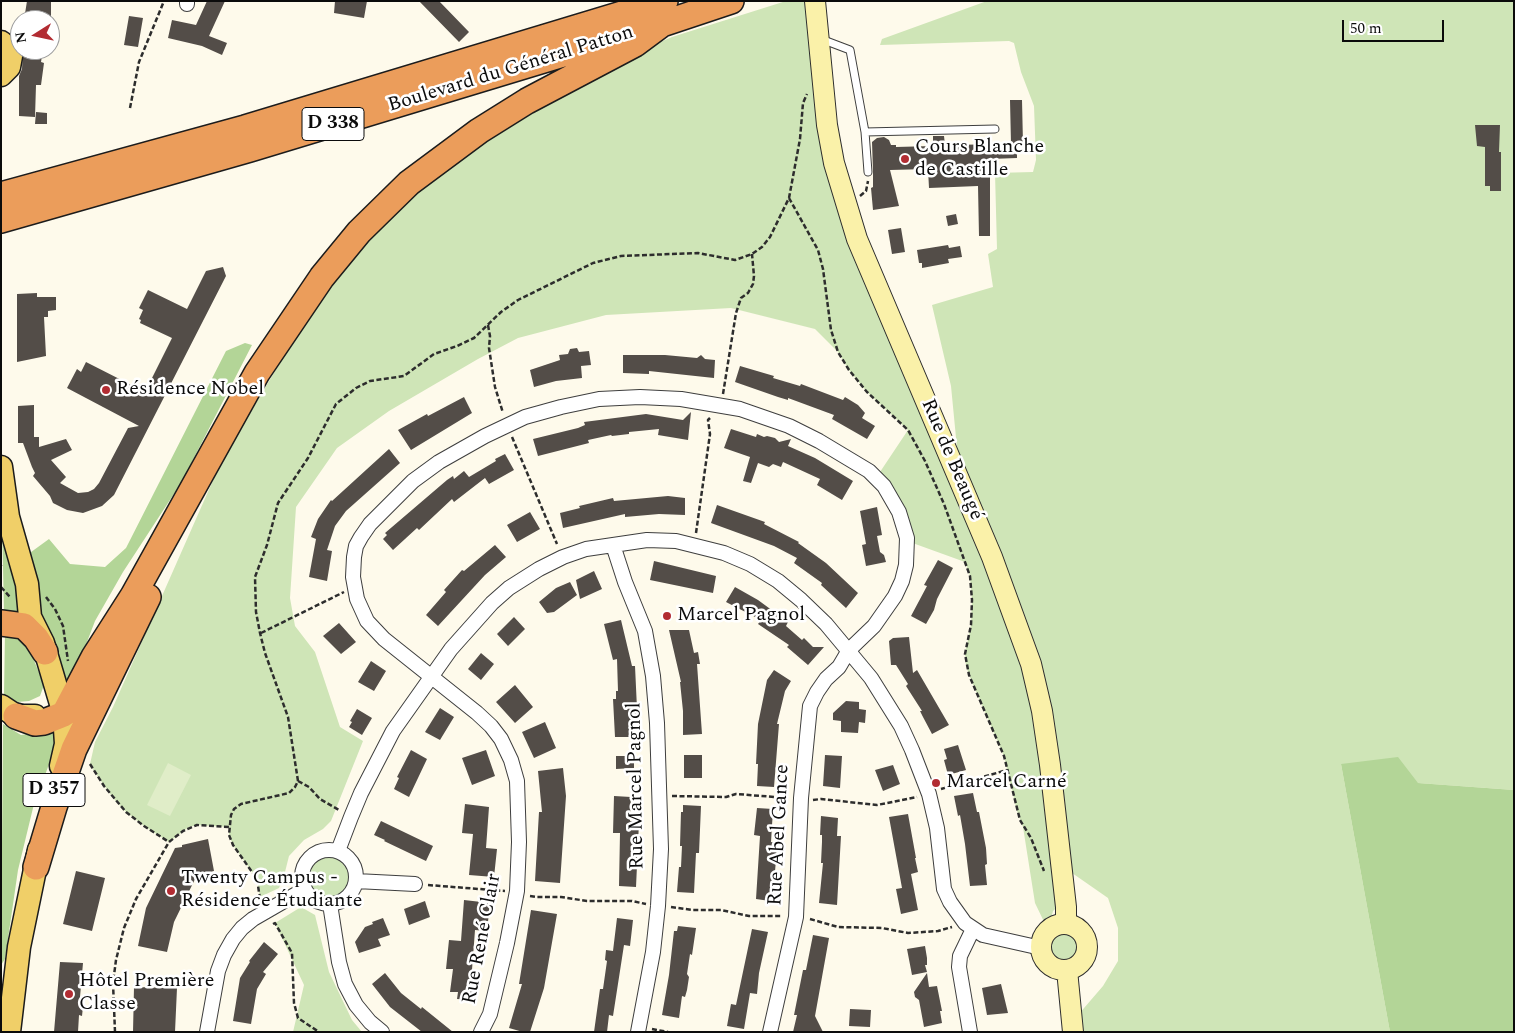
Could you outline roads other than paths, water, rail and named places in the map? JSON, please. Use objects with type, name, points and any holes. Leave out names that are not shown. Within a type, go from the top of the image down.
[{"type":"highway","name":"Boulevard du Général Patton","points":[[1,195],[664,12],[731,1]]},
{"type":"highway","name":"Boulevard du Général Patton","points":[[1,220],[250,150],[664,12]]},
{"type":"highway","points":[[8,711],[35,723],[44,722],[61,703],[94,658],[133,596],[257,373],[322,277],[358,232],[409,183],[478,131],[527,100],[636,44],[664,12]]},
{"type":"highway","points":[[36,867],[54,806],[74,749],[257,373]]},
{"type":"highway","points":[[1,623],[24,626],[36,638],[45,652]]},
{"type":"main road","points":[[1,42],[10,50],[11,56],[9,67],[1,75]]},
{"type":"main road","name":"D 357","points":[[1,467],[8,517],[27,584],[30,617],[40,634],[61,703],[66,744],[43,831],[19,947],[10,1032]]},
{"type":"street","name":"Rue de Beaugé","points":[[815,1],[827,125],[834,162],[857,239],[992,557],[1031,664],[1042,711],[1050,766],[1065,900],[1051,931]]},
{"type":"street","name":"Rue René Clair","points":[[482,1032],[492,1005],[507,944],[517,891],[519,804],[517,781],[501,739],[491,726],[384,639],[367,621],[354,587],[353,567],[356,546],[366,530],[385,508],[413,481],[462,448],[526,416],[599,399],[681,398],[721,405]]},
{"type":"street","name":"Rue Abel Gance","points":[[721,405],[740,409],[789,426],[819,441],[869,471],[884,486],[892,498],[899,512],[907,538],[906,566],[902,581],[887,610],[874,626],[848,650],[839,667],[826,679],[810,706],[801,798],[796,917],[770,1032]]},
{"type":"street","points":[[338,852],[351,817],[377,761],[394,731],[466,630],[492,602],[509,588],[539,569],[563,557],[586,549],[647,540],[676,542],[724,553],[750,564],[778,581],[808,606],[871,678],[901,726],[912,750],[929,794],[936,828],[944,889],[950,902],[969,926],[983,935],[1051,931],[1074,925],[1082,931],[1086,938],[1088,947],[1084,960],[1077,966],[1067,970],[1048,964],[1043,956],[1051,931]]},
{"type":"street","name":"Rue Marcel Pagnol","points":[[612,545],[639,615],[649,648],[653,676],[660,796],[661,849],[658,906],[653,952],[638,1032]]},
{"type":"street","points":[[328,850],[347,856],[353,864],[356,880],[353,890],[347,897],[339,902],[330,904],[317,901],[305,889],[302,879],[309,859],[321,851],[328,850]]},
{"type":"street","points":[[356,880],[415,884]]},
{"type":"street","points":[[207,1032],[217,974],[224,955],[233,939],[253,919],[305,889]]},
{"type":"street","points":[[330,904],[339,962],[346,984],[356,1005],[370,1022],[382,1032]]},
{"type":"street","points":[[969,926],[960,956],[959,967],[970,1032]]},
{"type":"street","points":[[1067,970],[1073,1032]]},
{"type":"lane","points":[[818,38],[850,50],[865,132],[868,172]]},
{"type":"lane","points":[[865,132],[995,129]]},
{"type":"place","name":"Cours Blanche de Castille","points":[[905,159]]},
{"type":"place","name":"Résidence Nobel","points":[[106,390]]},
{"type":"place","name":"Marcel Pagnol","points":[[667,616]]},
{"type":"place","name":"Marcel Carné","points":[[936,783]]},
{"type":"place","name":"Twenty Campus - Résidence Étudiante","points":[[171,891]]},
{"type":"place","name":"Hôtel Première Classe","points":[[69,994]]}]
